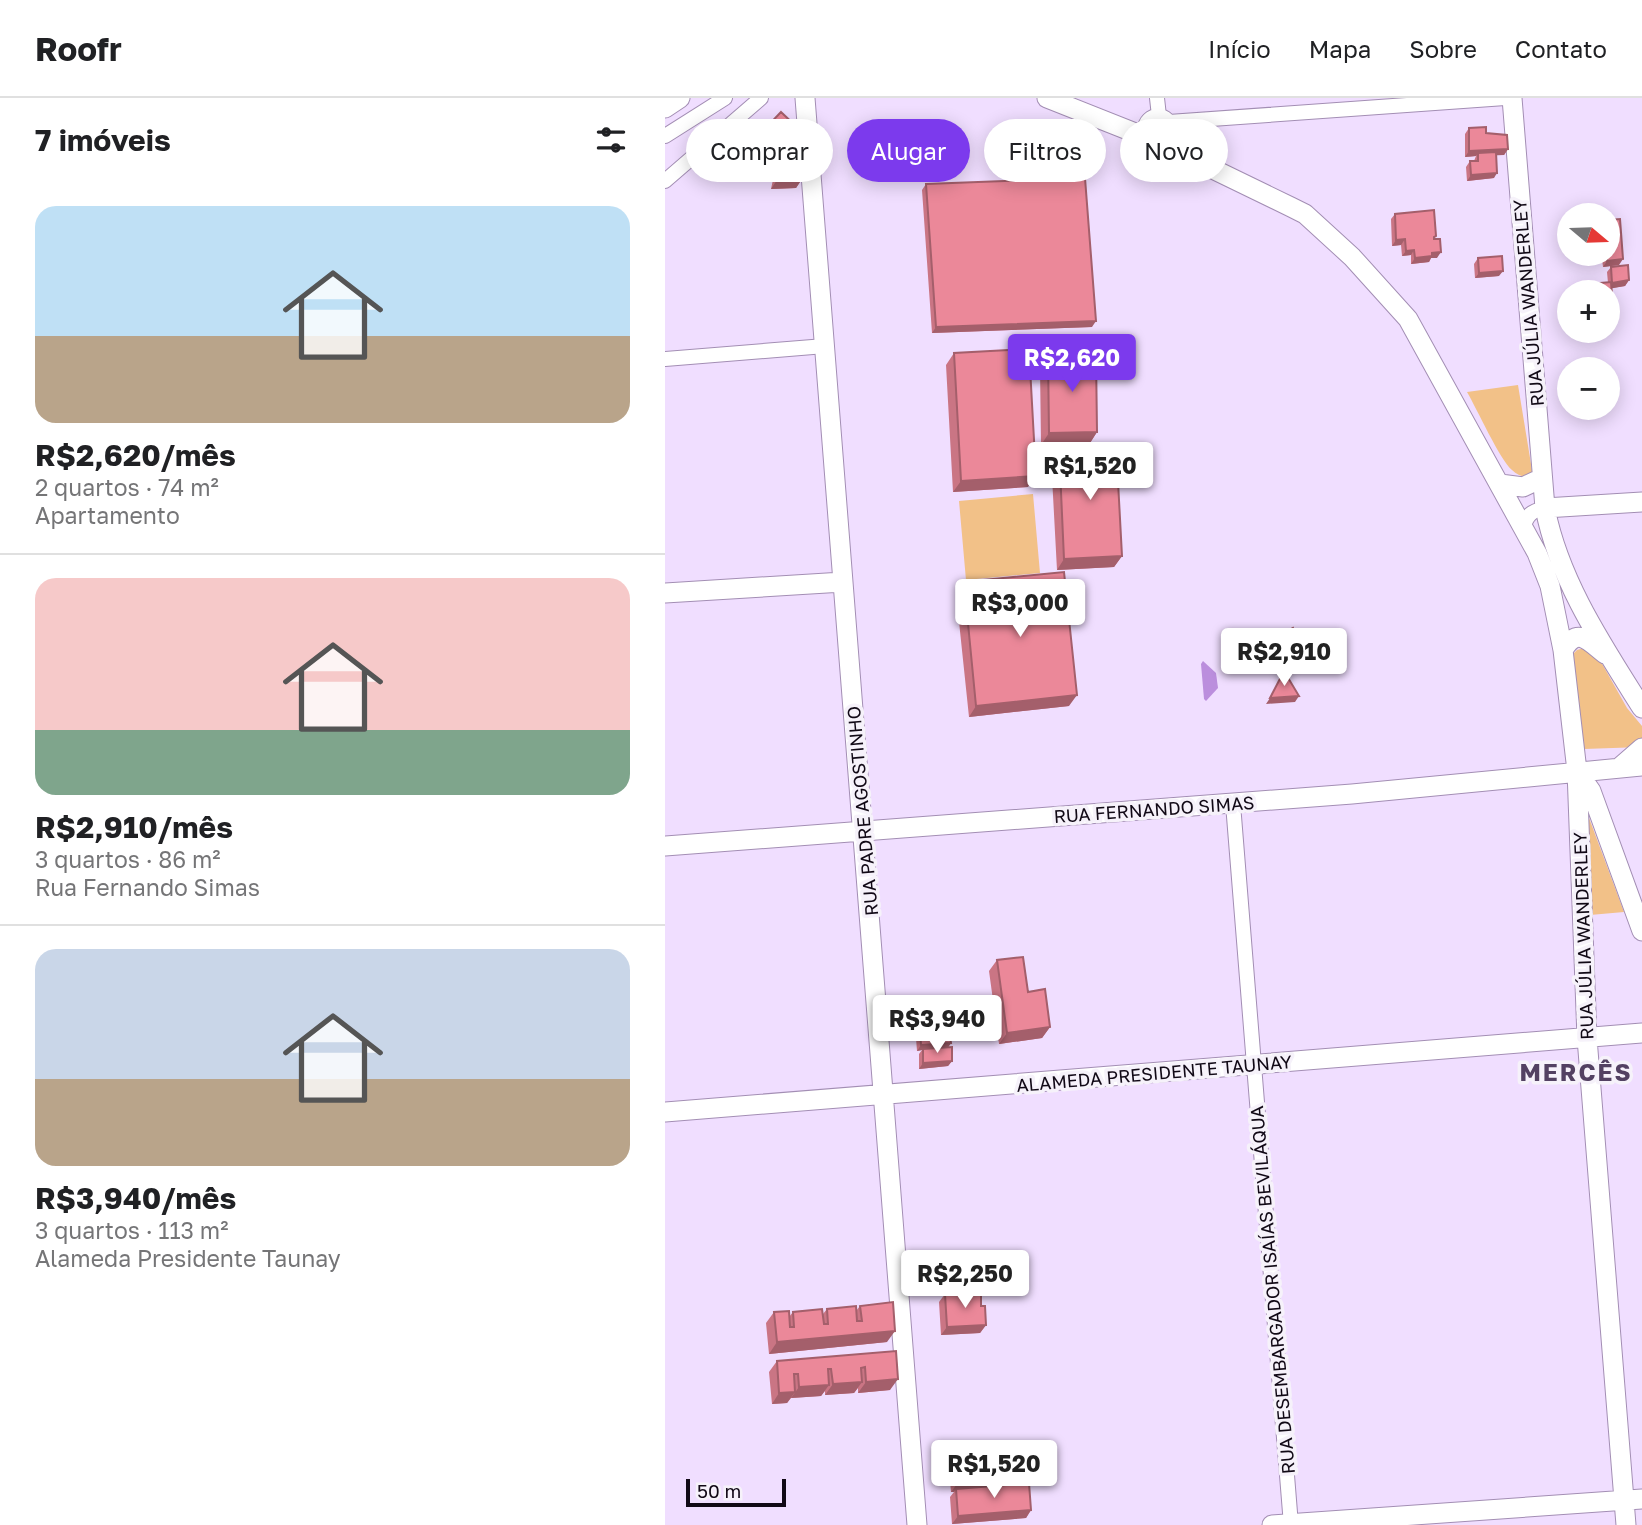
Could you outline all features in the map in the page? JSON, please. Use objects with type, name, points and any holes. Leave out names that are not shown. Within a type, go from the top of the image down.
[{"type":"main road","points":[[665,108],[680,98]]},
{"type":"main road","name":"RUA PADRE AGOSTINHO","points":[[805,98],[917,1525]]},
{"type":"main road","name":"RUA JÚLIA WANDERLEY","points":[[1047,98],[1120,127]]},
{"type":"main road","name":"RUA JÚLIA WANDERLEY","points":[[1512,98],[1542,478],[1549,529],[1561,563],[1612,659],[1642,708]]},
{"type":"main road","name":"RUA JÚLIA WANDERLEY","points":[[1228,177],[1305,214],[1352,257],[1408,319],[1545,570],[1563,650],[1577,771],[1587,1038],[1633,1500],[1626,1525]]},
{"type":"main road","points":[[1500,484],[1523,487],[1542,478]]},
{"type":"main road","points":[[1545,508],[1642,502]]},
{"type":"main road","points":[[665,593],[843,582]]},
{"type":"main road","points":[[1563,650],[1569,640],[1575,636],[1581,637],[1612,659]]},
{"type":"main road","points":[[1619,768],[1642,748]]},
{"type":"main road","name":"RUA FERNANDO SIMAS","points":[[665,846],[1352,794],[1642,766]]},
{"type":"main road","points":[[1577,771],[1591,791],[1642,931]]},
{"type":"main road","name":"ALAMEDA PRESIDENTE TAUNAY","points":[[665,1112],[1642,1033]]},
{"type":"main road","points":[[1285,1525],[1633,1500]]},
{"type":"street","points":[[665,136],[725,98]]},
{"type":"street","points":[[665,181],[761,98]]},
{"type":"street","points":[[1157,98],[1164,119]]},
{"type":"street","points":[[1150,119],[1505,98]]},
{"type":"street","points":[[665,359],[825,346]]},
{"type":"street","points":[[1523,528],[1527,517],[1534,510],[1545,508]]},
{"type":"street","name":"RUA DESEMBARGADOR ISAÍAS BEVILÁQUA","points":[[1233,803],[1254,1065],[1285,1525]]},
{"type":"shaded area","points":[[1518,385],[1533,476],[1530,477],[1519,475],[1507,464],[1467,392]]},
{"type":"shaded area","points":[[1033,494],[1040,573],[966,580],[959,501]]},
{"type":"shaded area","points":[[1584,648],[1600,660],[1627,708],[1642,726],[1642,747],[1584,749],[1572,655]]},
{"type":"shaded area","points":[[1203,661],[1216,673],[1218,688],[1206,701],[1201,664]]},
{"type":"shaded area","points":[[1579,791],[1624,912],[1590,915]]},
{"type":"building","points":[[781,112],[788,119],[774,119]]},
{"type":"building","points":[[1486,127],[1486,133],[1507,135],[1508,149],[1469,151],[1469,128]]},
{"type":"building","points":[[1496,152],[1497,173],[1471,175],[1470,161],[1478,161],[1478,153]]},
{"type":"building","points":[[1085,182],[1096,321],[936,327],[926,184]]},
{"type":"building","points":[[1434,210],[1434,239],[1440,239],[1441,252],[1415,258],[1414,250],[1406,251],[1405,239],[1396,240],[1395,214]]},
{"type":"building","points":[[1502,256],[1503,271],[1479,273],[1478,258]]},
{"type":"building","points":[[1628,265],[1629,280],[1612,280],[1611,267]]},
{"type":"building","points":[[1029,349],[1036,476],[961,481],[954,353]]},
{"type":"building","points":[[1096,355],[1097,432],[1049,433],[1048,356]]},
{"type":"building","points":[[1116,444],[1122,556],[1064,559],[1059,447]]},
{"type":"building","points":[[1064,572],[1077,695],[976,706],[964,582]]},
{"type":"building","points":[[1293,628],[1302,645],[1276,660],[1267,643]]},
{"type":"building","points":[[1284,671],[1299,696],[1270,698]]},
{"type":"building","points":[[1023,957],[1028,992],[1045,989],[1050,1027],[1007,1033],[997,960]]},
{"type":"building","points":[[943,1009],[943,1025],[919,1026],[918,1011]]},
{"type":"building","points":[[949,1030],[951,1043],[921,1045],[920,1032]]},
{"type":"building","points":[[952,1047],[952,1061],[923,1063],[923,1049]]},
{"type":"building","points":[[981,1292],[986,1325],[947,1327],[945,1294]]},
{"type":"building","points":[[893,1302],[895,1331],[777,1342],[774,1312],[789,1311],[790,1327],[794,1327],[793,1312],[822,1309],[824,1324],[828,1324],[827,1309],[856,1306],[857,1321],[862,1321],[860,1306]]},
{"type":"building","points":[[896,1351],[898,1379],[866,1382],[865,1367],[861,1368],[862,1382],[833,1384],[831,1369],[828,1369],[829,1385],[799,1387],[798,1374],[794,1374],[795,1392],[779,1393],[777,1361]]},
{"type":"building","points":[[1000,1456],[1002,1480],[957,1484],[955,1460]]},
{"type":"building","points":[[1029,1483],[1031,1510],[958,1516],[956,1489]]},
{"type":"district","name":"MERCÊS","points":[[1576,1071]]}]
